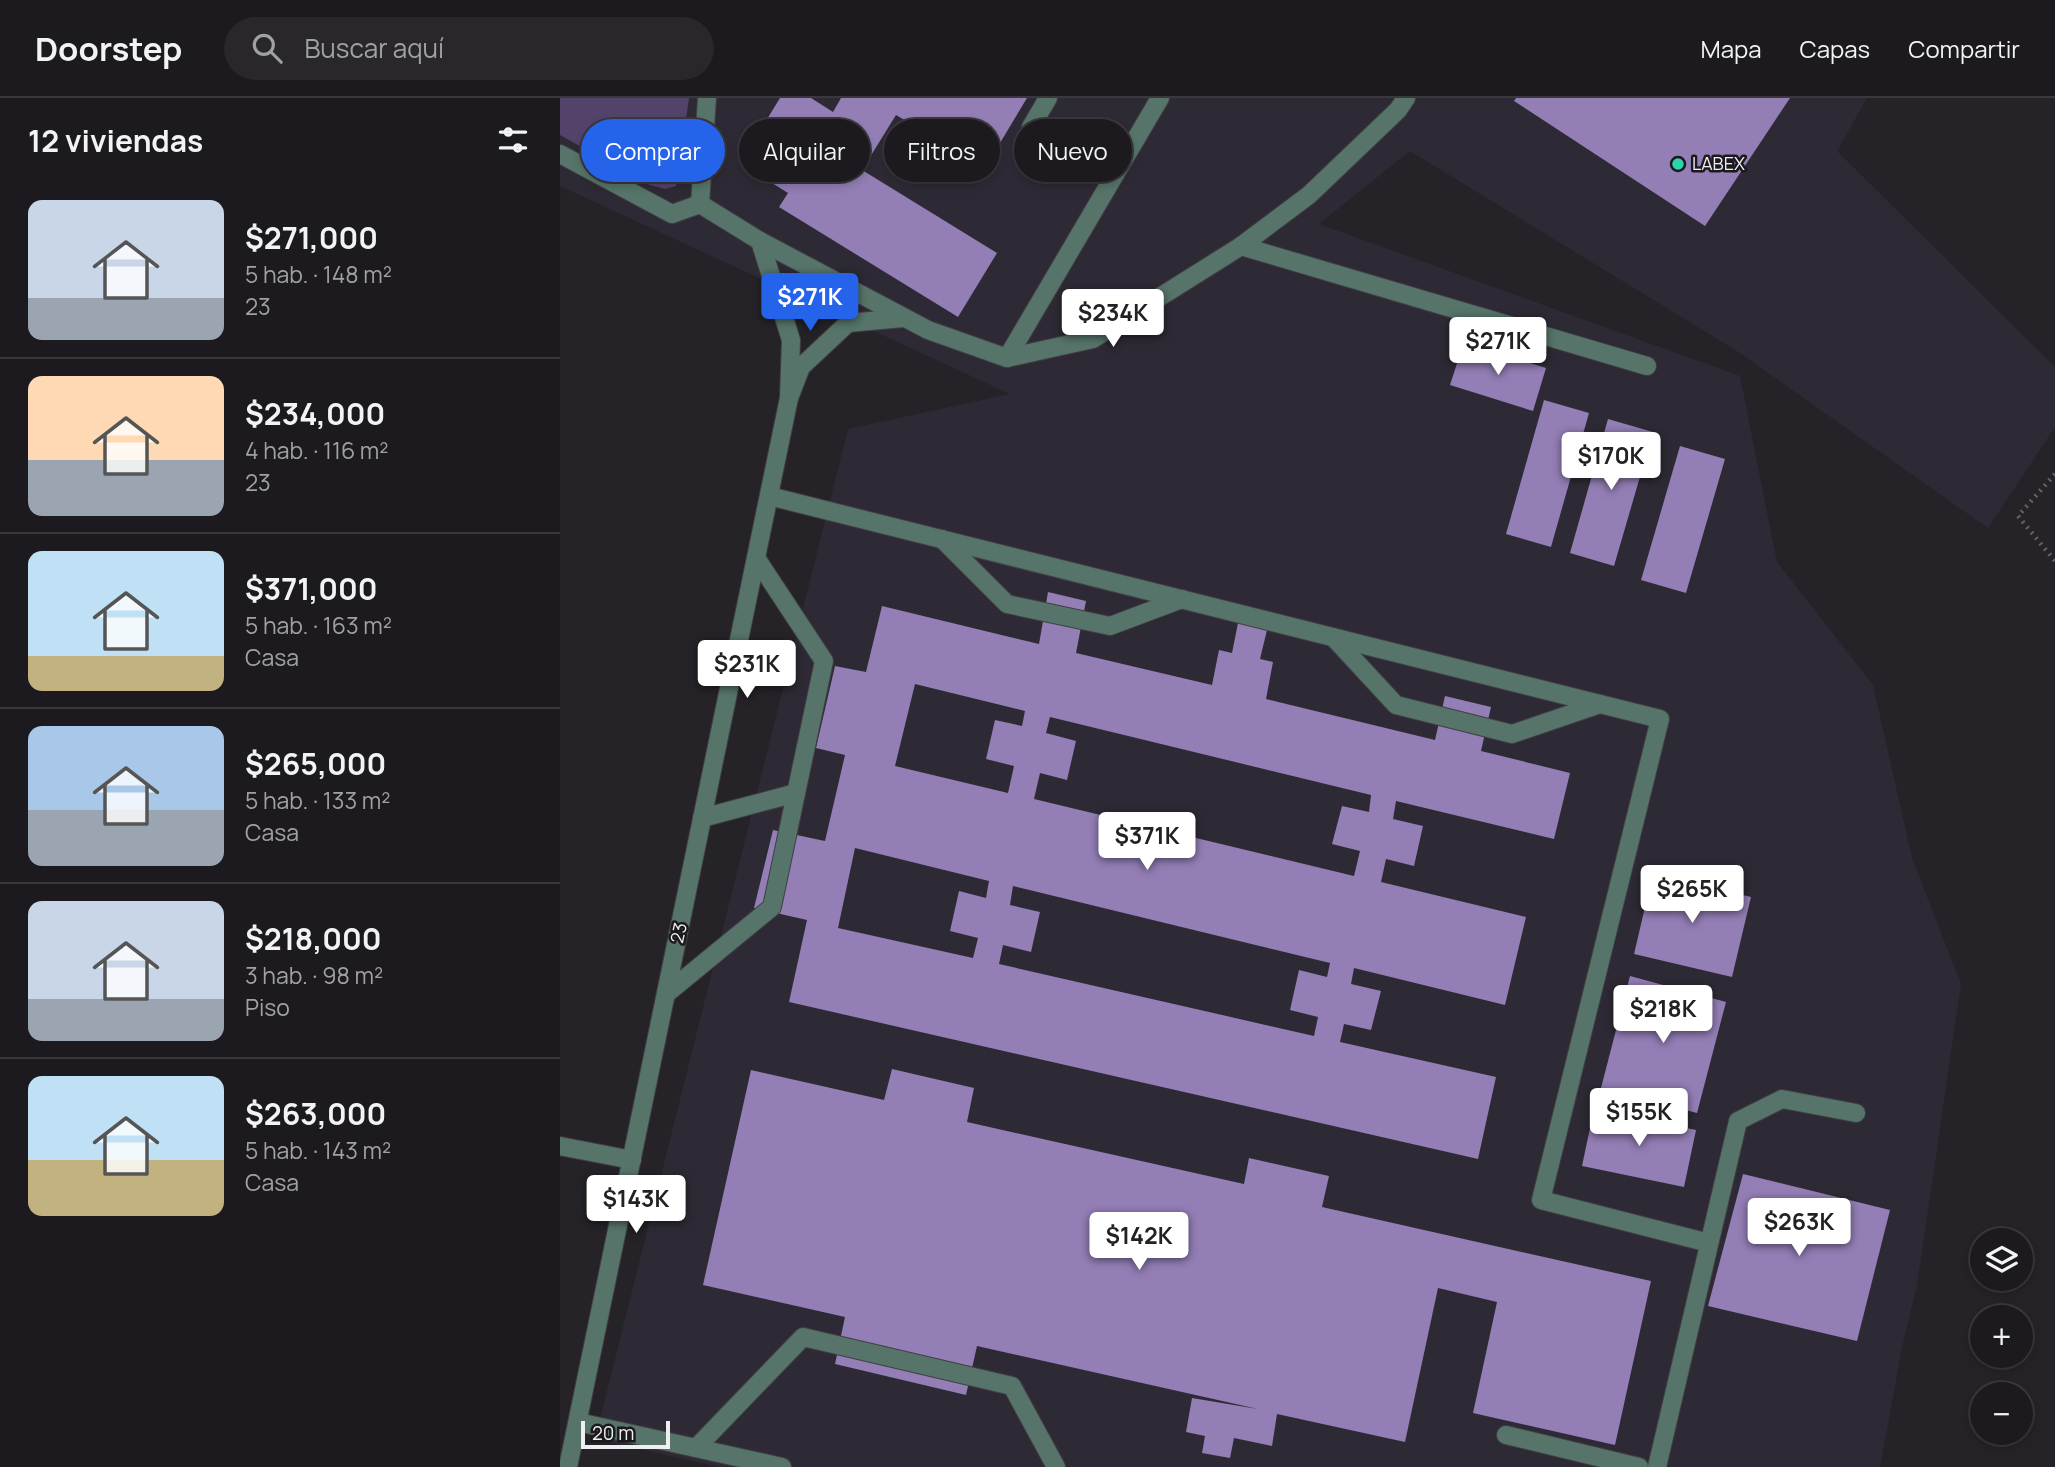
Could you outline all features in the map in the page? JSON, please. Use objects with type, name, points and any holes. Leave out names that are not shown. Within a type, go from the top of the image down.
[{"type":"street","points":[[700,204],[707,98]]},
{"type":"street","points":[[1036,119],[1048,98]]},
{"type":"street","points":[[1132,145],[1160,98]]},
{"type":"street","points":[[700,204],[760,241],[903,318],[928,330],[1007,358],[1093,339],[1241,246],[1309,195],[1398,110],[1406,98]]},
{"type":"street","points":[[560,154],[672,214],[700,204]]},
{"type":"street","points":[[1007,358],[1110,182]]},
{"type":"street","name":"23","points":[[568,1467],[789,398],[791,340],[760,241]]},
{"type":"street","points":[[1241,246],[1647,366]]},
{"type":"street","name":"23","points":[[789,398],[801,367],[848,323],[903,318]]},
{"type":"street","points":[[769,496],[1660,719],[1541,1200],[1709,1243]]},
{"type":"street","points":[[942,539],[1007,604],[1110,626],[1182,599]]},
{"type":"street","points":[[666,994],[772,907],[824,661],[756,558]]},
{"type":"street","points":[[1334,637],[1396,705],[1512,734],[1600,704]]},
{"type":"street","points":[[702,818],[796,793]]},
{"type":"street","points":[[1657,1467],[1738,1121],[1782,1099],[1856,1113]]},
{"type":"street","points":[[560,1146],[632,1160]]},
{"type":"street","points":[[696,1448],[803,1337],[1012,1386],[1056,1467]]},
{"type":"street","points":[[578,1422],[782,1467]]},
{"type":"street","points":[[1506,1435],[1639,1467]]},
{"type":"path","points":[[2055,474],[2018,516],[2055,561]]},
{"type":"shaded area","points":[[560,98],[1867,98],[1837,151],[2055,367],[2055,427],[1988,528],[1737,351],[1410,151],[1319,224],[1740,376],[1777,562],[1873,685],[1912,858],[1961,984],[1917,1285],[1902,1347],[1880,1467],[719,1467],[595,1439],[848,429],[1010,394],[560,186]]},
{"type":"shaded area","points":[[560,98],[689,98],[686,119],[581,119],[581,147],[560,135]]},
{"type":"shaded area","points":[[645,182],[677,182],[676,186],[665,189]]},
{"type":"building","points":[[780,98],[811,98],[833,112],[841,98],[1027,98],[1000,143],[1000,119],[903,119],[896,115],[894,119],[884,119],[884,134],[870,157],[870,119],[767,119]]},
{"type":"building","name":"LABEX","points":[[1516,98],[1790,98],[1705,226],[1514,101]]},
{"type":"building","points":[[870,175],[997,253],[958,317],[779,207],[788,193],[770,182],[870,182]]},
{"type":"building","points":[[1464,342],[1546,368],[1533,411],[1450,385]]},
{"type":"building","points":[[1544,400],[1589,413],[1551,547],[1506,534]]},
{"type":"building","points":[[1608,419],[1653,432],[1614,566],[1570,553]]},
{"type":"building","points":[[1680,446],[1725,459],[1686,593],[1641,580]]},
{"type":"building","points":[[1048,592],[1086,601],[1076,653],[1212,685],[1219,650],[1232,653],[1238,623],[1267,630],[1260,659],[1273,662],[1266,699],[1435,740],[1445,696],[1491,707],[1481,751],[1570,773],[1554,839],[1396,801],[1393,819],[1423,826],[1414,866],[1386,859],[1381,882],[1526,917],[1505,1005],[1354,968],[1351,984],[1381,991],[1371,1030],[1344,1024],[1340,1042],[1496,1077],[1478,1159],[789,1002],[807,920],[754,908],[773,830],[825,841],[845,755],[816,748],[835,666],[866,672],[882,606],[1039,644]],"holes":[[[915,684],[1025,711],[1022,726],[995,720],[986,759],[1014,766],[1008,793],[895,766]],[[1050,717],[1371,795],[1369,812],[1342,806],[1332,844],[1360,851],[1354,876],[1034,799],[1040,773],[1067,780],[1076,741],[1046,733]],[[855,848],[989,881],[986,898],[959,891],[950,931],[978,938],[973,958],[838,928]],[[1013,886],[1330,963],[1327,977],[1299,970],[1290,1010],[1318,1017],[1314,1036],[999,964],[1003,945],[1031,952],[1040,912],[1010,905]]]},
{"type":"building","points":[[1653,873],[1751,897],[1732,977],[1634,954]]},
{"type":"building","points":[[1630,976],[1726,1002],[1697,1113],[1601,1088]]},
{"type":"building","points":[[892,1069],[974,1088],[967,1122],[1244,1184],[1249,1158],[1329,1176],[1322,1207],[1651,1281],[1615,1445],[1473,1413],[1497,1302],[1438,1288],[1405,1442],[1277,1414],[1272,1446],[1234,1438],[1230,1458],[1202,1453],[1205,1436],[1186,1432],[1192,1398],[1258,1409],[977,1346],[966,1395],[835,1364],[845,1317],[703,1285],[751,1070],[884,1100]]},
{"type":"building","points":[[1594,1109],[1696,1130],[1684,1187],[1582,1166]]},
{"type":"building","points":[[1743,1174],[1890,1210],[1857,1341],[1708,1306]]},
{"type":"place","name":"LABEX","points":[[1678,164]]}]
